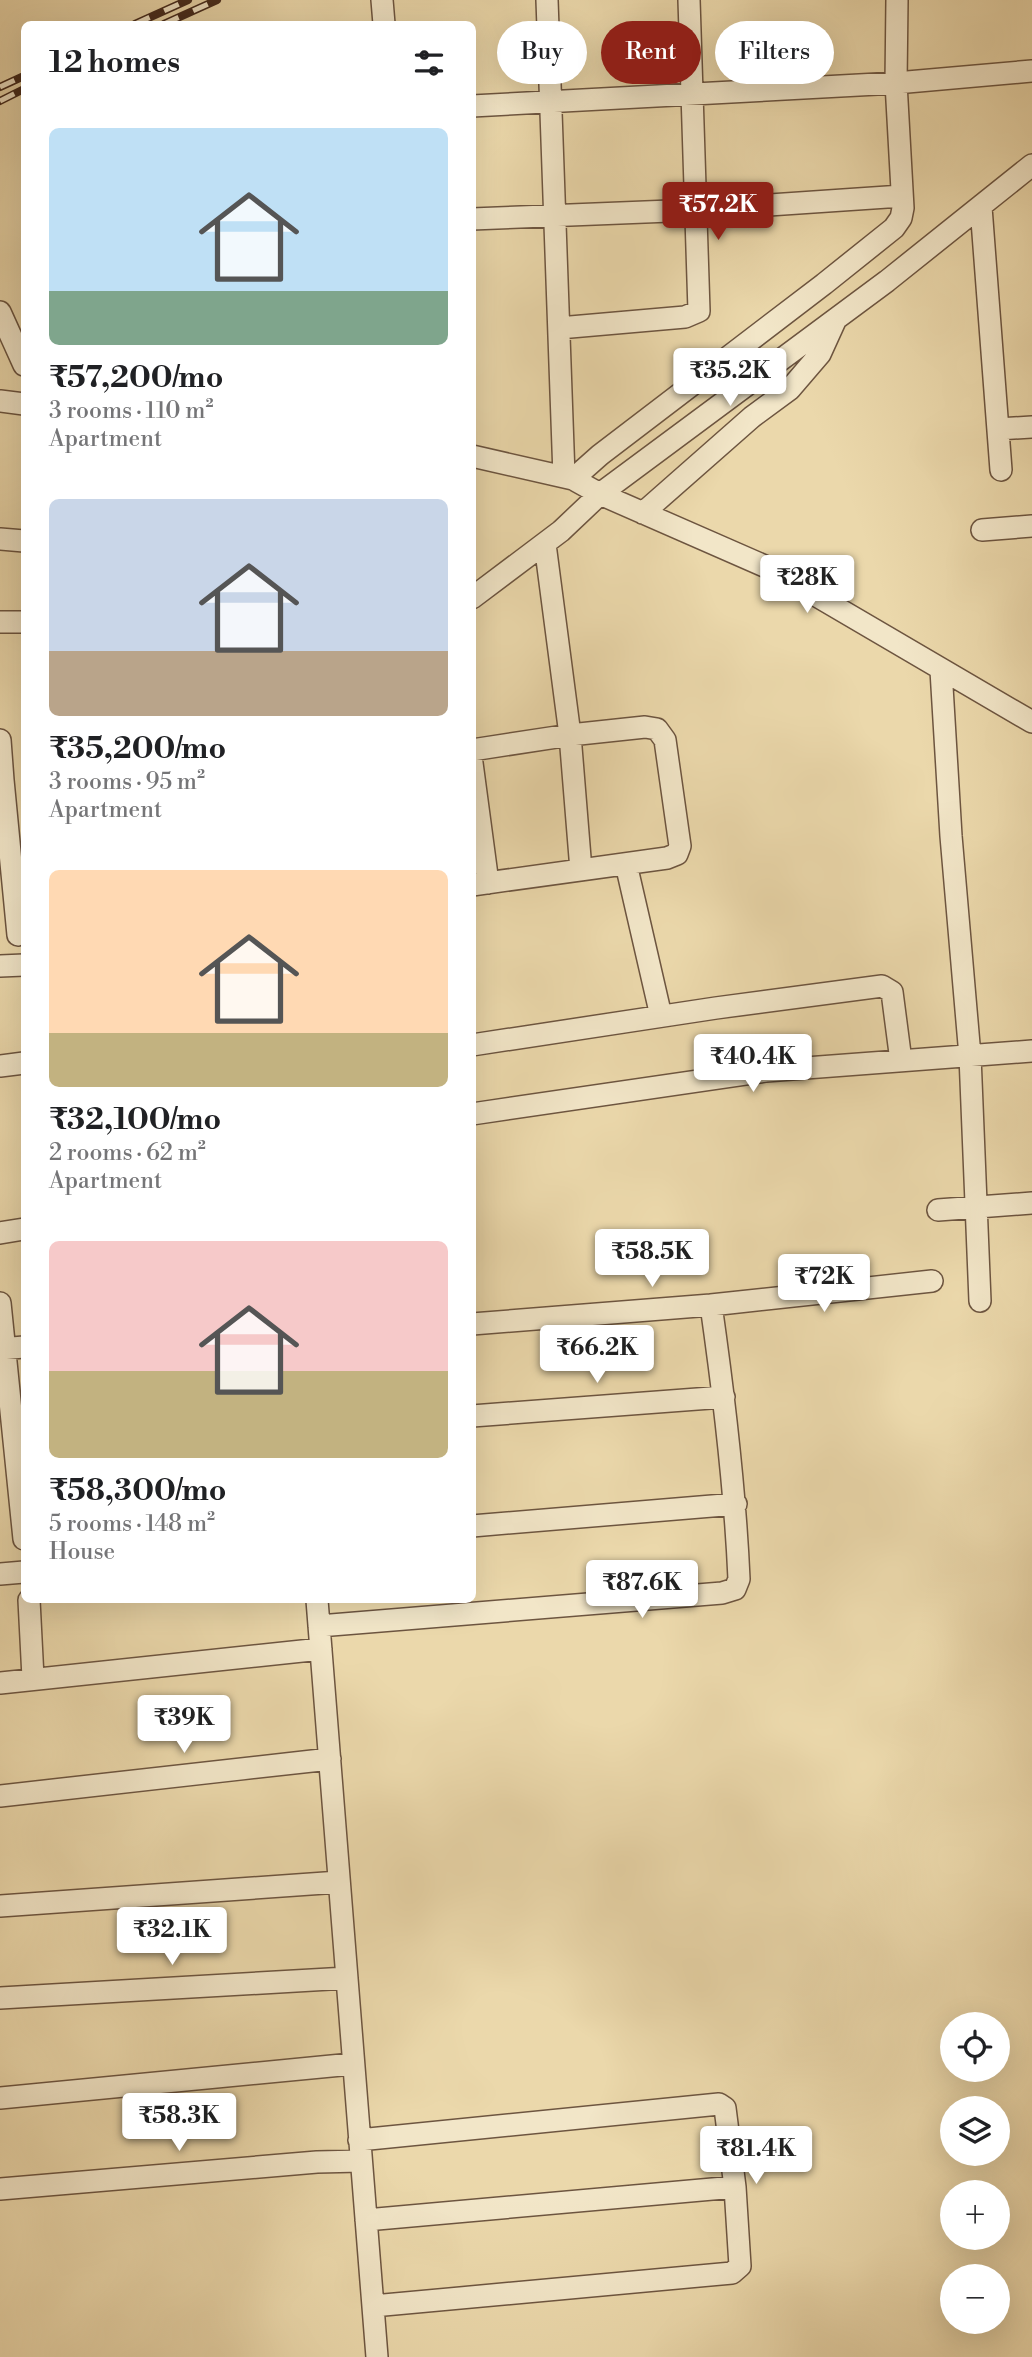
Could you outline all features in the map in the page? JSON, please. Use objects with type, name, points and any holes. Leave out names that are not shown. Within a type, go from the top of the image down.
[{"type":"street","points":[[382,0],[384,21]]},
{"type":"street","points":[[547,0],[559,328],[583,484]]},
{"type":"street","points":[[559,328],[696,314],[700,303],[689,0]]},
{"type":"street","points":[[476,595],[545,544],[600,455],[894,228],[901,218],[902,196],[896,83],[897,0]]},
{"type":"street","points":[[476,106],[896,83],[1032,71]]},
{"type":"street","points":[[583,484],[836,319],[1032,165]]},
{"type":"street","points":[[476,219],[902,196]]},
{"type":"street","points":[[981,206],[1001,470]]},
{"type":"street","points":[[0,312],[21,358]]},
{"type":"street","points":[[643,513],[752,416],[790,390],[820,354],[836,319]]},
{"type":"street","points":[[0,401],[21,404]]},
{"type":"street","points":[[998,429],[1032,427]]},
{"type":"street","points":[[476,457],[583,484],[769,568],[1032,722]]},
{"type":"street","points":[[982,530],[1032,526]]},
{"type":"street","points":[[0,538],[21,541]]},
{"type":"street","points":[[545,544],[570,735],[581,870]]},
{"type":"street","points":[[0,622],[21,622]]},
{"type":"street","points":[[941,670],[951,836],[970,1056],[980,1301]]},
{"type":"street","points":[[476,749],[570,735],[645,727],[657,729],[665,740],[679,851],[667,858],[480,884],[476,824]]},
{"type":"street","points":[[0,740],[2,780],[17,846],[14,937]]},
{"type":"street","points":[[626,864],[661,1016]]},
{"type":"street","points":[[0,966],[21,965]]},
{"type":"street","points":[[476,1044],[886,986],[893,996],[901,1061]]},
{"type":"street","points":[[476,1113],[766,1071],[1032,1051]]},
{"type":"street","points":[[0,1066],[21,1063]]},
{"type":"street","points":[[937,1210],[1032,1203]]},
{"type":"street","points":[[0,1233],[21,1229]]},
{"type":"street","points":[[476,1324],[710,1305],[932,1281]]},
{"type":"street","points":[[0,1303],[10,1348],[13,1457],[21,1517]]},
{"type":"street","points":[[319,1626],[735,1589],[739,1579],[736,1504],[710,1305]]},
{"type":"street","points":[[476,1416],[724,1397]]},
{"type":"street","points":[[476,1526],[736,1504]]},
{"type":"street","points":[[0,1574],[21,1572]]},
{"type":"street","points":[[30,1603],[33,1678]]},
{"type":"street","points":[[317,1603],[377,2357]]},
{"type":"street","points":[[0,1683],[321,1649]]},
{"type":"street","points":[[0,1796],[330,1759]]},
{"type":"street","points":[[0,1906],[339,1882]]},
{"type":"street","points":[[0,1998],[346,1978]]},
{"type":"street","points":[[0,2098],[352,2064]]},
{"type":"street","points":[[0,2189],[317,2162],[360,2151],[719,2104],[725,2108],[735,2187],[740,2266],[732,2273],[373,2306]]},
{"type":"street","points":[[366,2220],[735,2187]]},
{"type":"railway","points":[[142,21],[188,0]]},
{"type":"railway","points":[[171,21],[217,0]]},
{"type":"railway","points":[[0,87],[21,77]]},
{"type":"railway","points":[[0,101],[21,90]]}]
